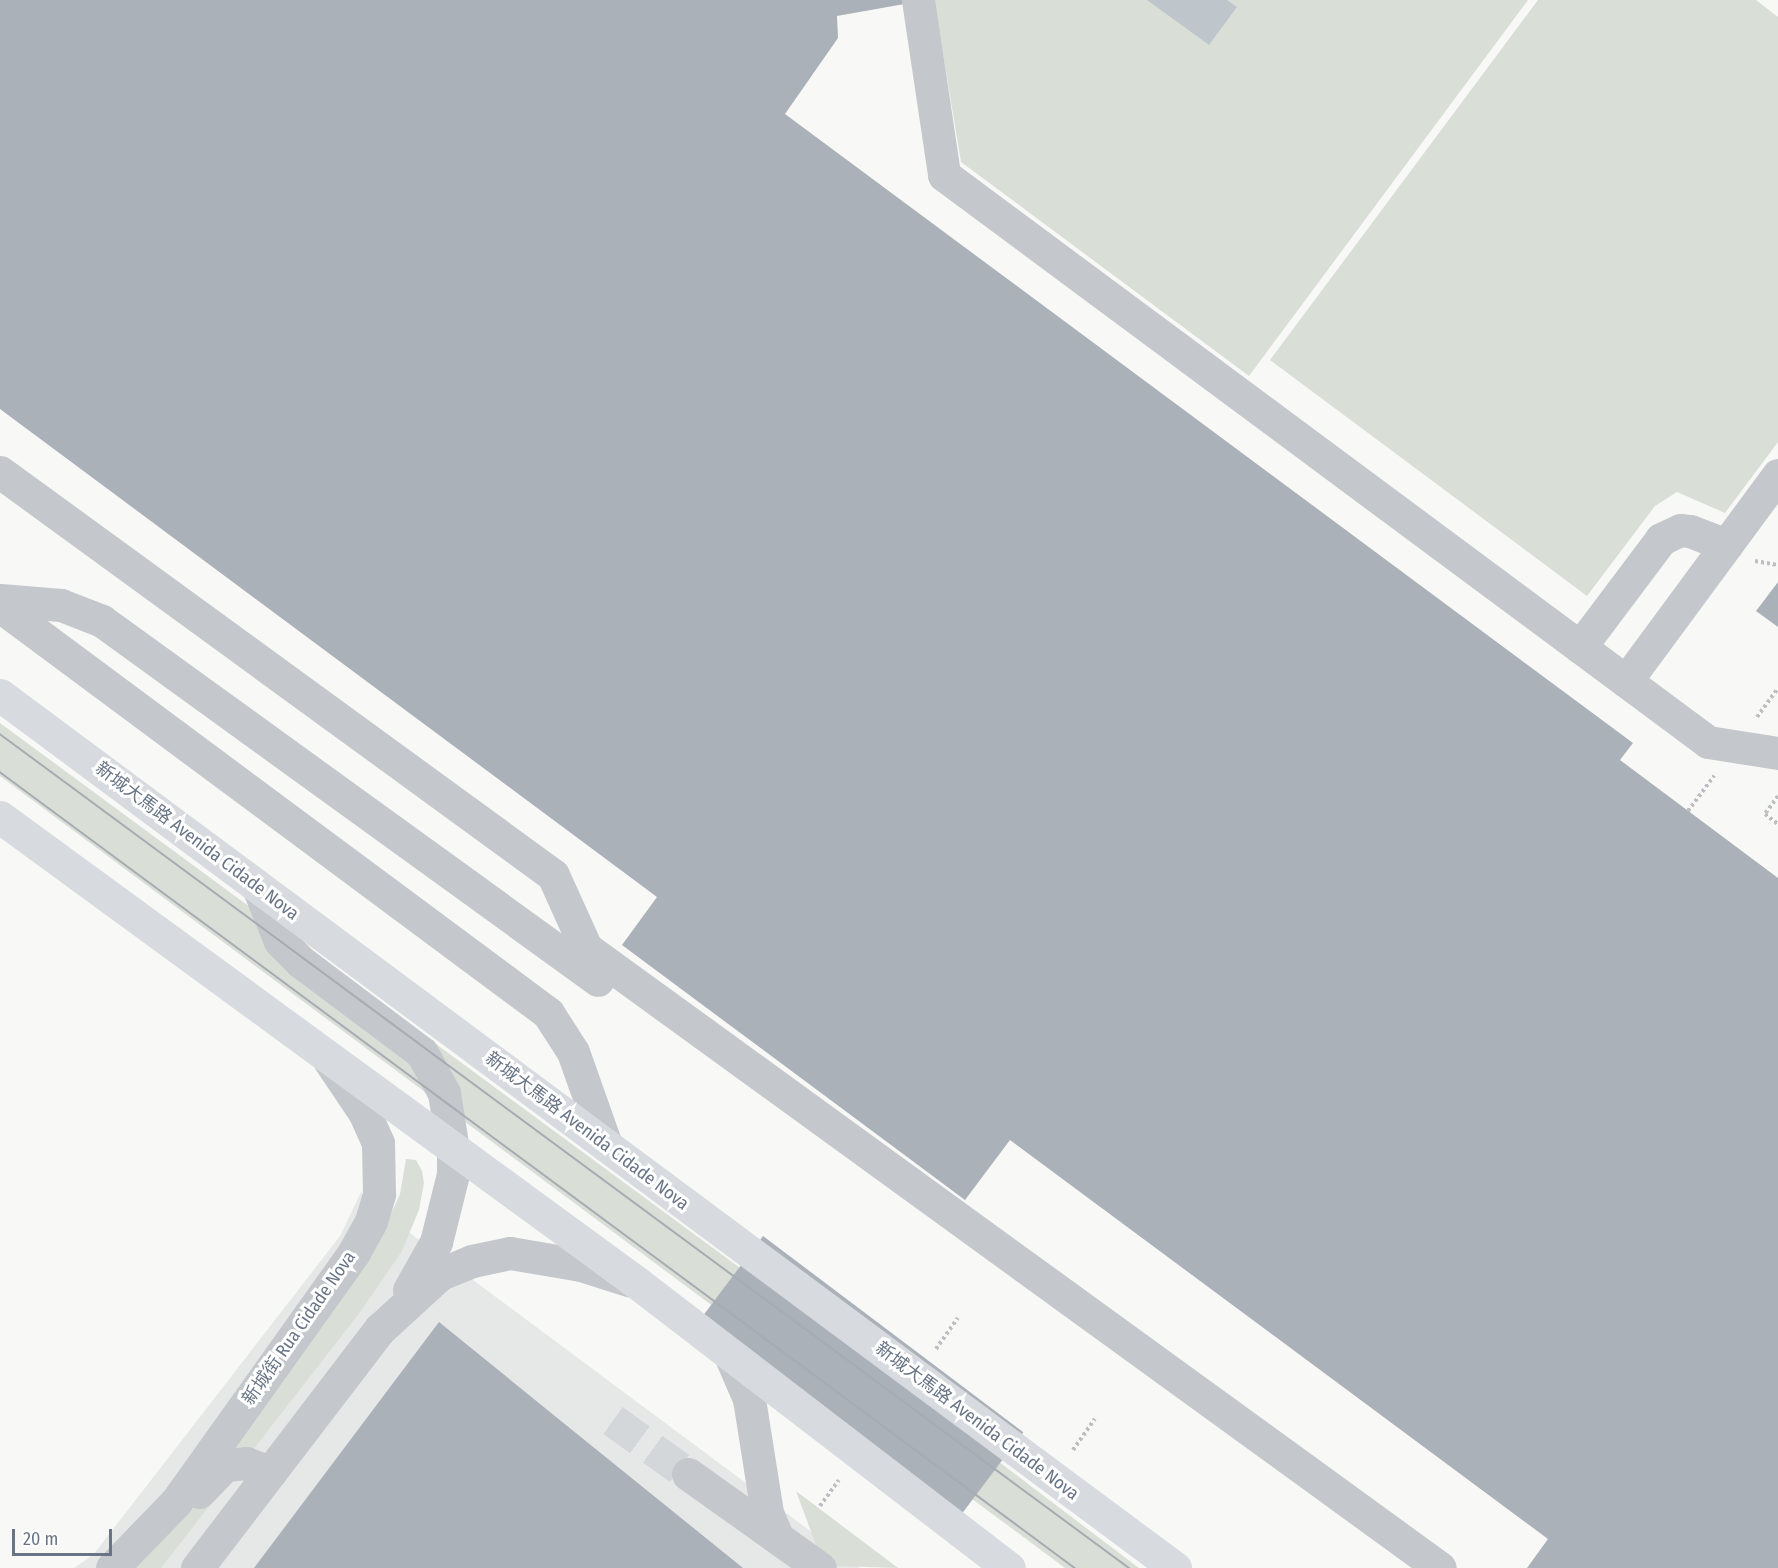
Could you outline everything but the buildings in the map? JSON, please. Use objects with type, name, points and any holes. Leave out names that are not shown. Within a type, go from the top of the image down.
[{"type":"main road","name":"新城大馬路 Avenida Cidade Nova","points":[[0,694],[1175,1568]]},
{"type":"main road","points":[[0,817],[636,1282],[1009,1568]]},
{"type":"street","points":[[918,0],[944,175],[1708,742],[1778,753]]},
{"type":"street","points":[[0,472],[553,875],[586,948],[1440,1568]]},
{"type":"street","points":[[1626,681],[1778,475]]},
{"type":"street","points":[[1580,647],[1661,539],[1680,530],[1690,531],[1726,545]]},
{"type":"street","points":[[0,600],[61,605],[102,621],[1411,1568]]},
{"type":"street","points":[[0,606],[548,1013],[573,1052],[606,1145]]},
{"type":"street","points":[[197,1568],[418,1278],[436,1242],[453,1174],[453,1150],[444,1093],[422,1053],[292,954],[280,941],[258,887]]},
{"type":"street","name":"新城街 Rua Cidade Nova","points":[[112,1568],[176,1502],[354,1252],[371,1221],[379,1194],[378,1143],[363,1112],[328,1059]]},
{"type":"street","points":[[380,1329],[440,1274],[472,1261],[510,1253],[581,1265],[636,1282]]},
{"type":"street","points":[[730,1355],[749,1400],[766,1513],[777,1537]]},
{"type":"street","points":[[176,1502],[192,1498],[225,1465],[246,1464],[270,1472]]},
{"type":"street","points":[[688,1473],[820,1568]]},
{"type":"path","points":[[1778,796],[1765,814],[1778,824]]},
{"type":"shaded area","points":[[934,0],[1528,0],[1249,376],[961,162]]},
{"type":"shaded area","points":[[1147,0],[1227,0],[1237,7],[1209,45]]},
{"type":"shaded area","points":[[1538,0],[1756,0],[1778,17],[1778,442],[1725,513],[1677,492],[1655,506],[1587,596],[1270,360]]},
{"type":"shaded area","points":[[0,723],[838,1340],[1139,1568],[1065,1568],[0,776]]},
{"type":"shaded area","points":[[406,1159],[416,1160],[422,1171],[424,1183],[419,1210],[402,1251],[361,1311],[161,1568],[122,1568],[380,1238],[400,1194]]},
{"type":"shaded area","points":[[361,1192],[414,1236],[860,1568],[74,1568],[93,1555],[340,1236]]},
{"type":"shaded area","points":[[796,1491],[898,1568],[834,1566],[817,1548]]},
{"type":"tunnel","points":[[613,1420],[688,1474]]},
{"type":"tram line","points":[[0,734],[1129,1568]]},
{"type":"tram line","points":[[0,772],[1075,1568]]}]
